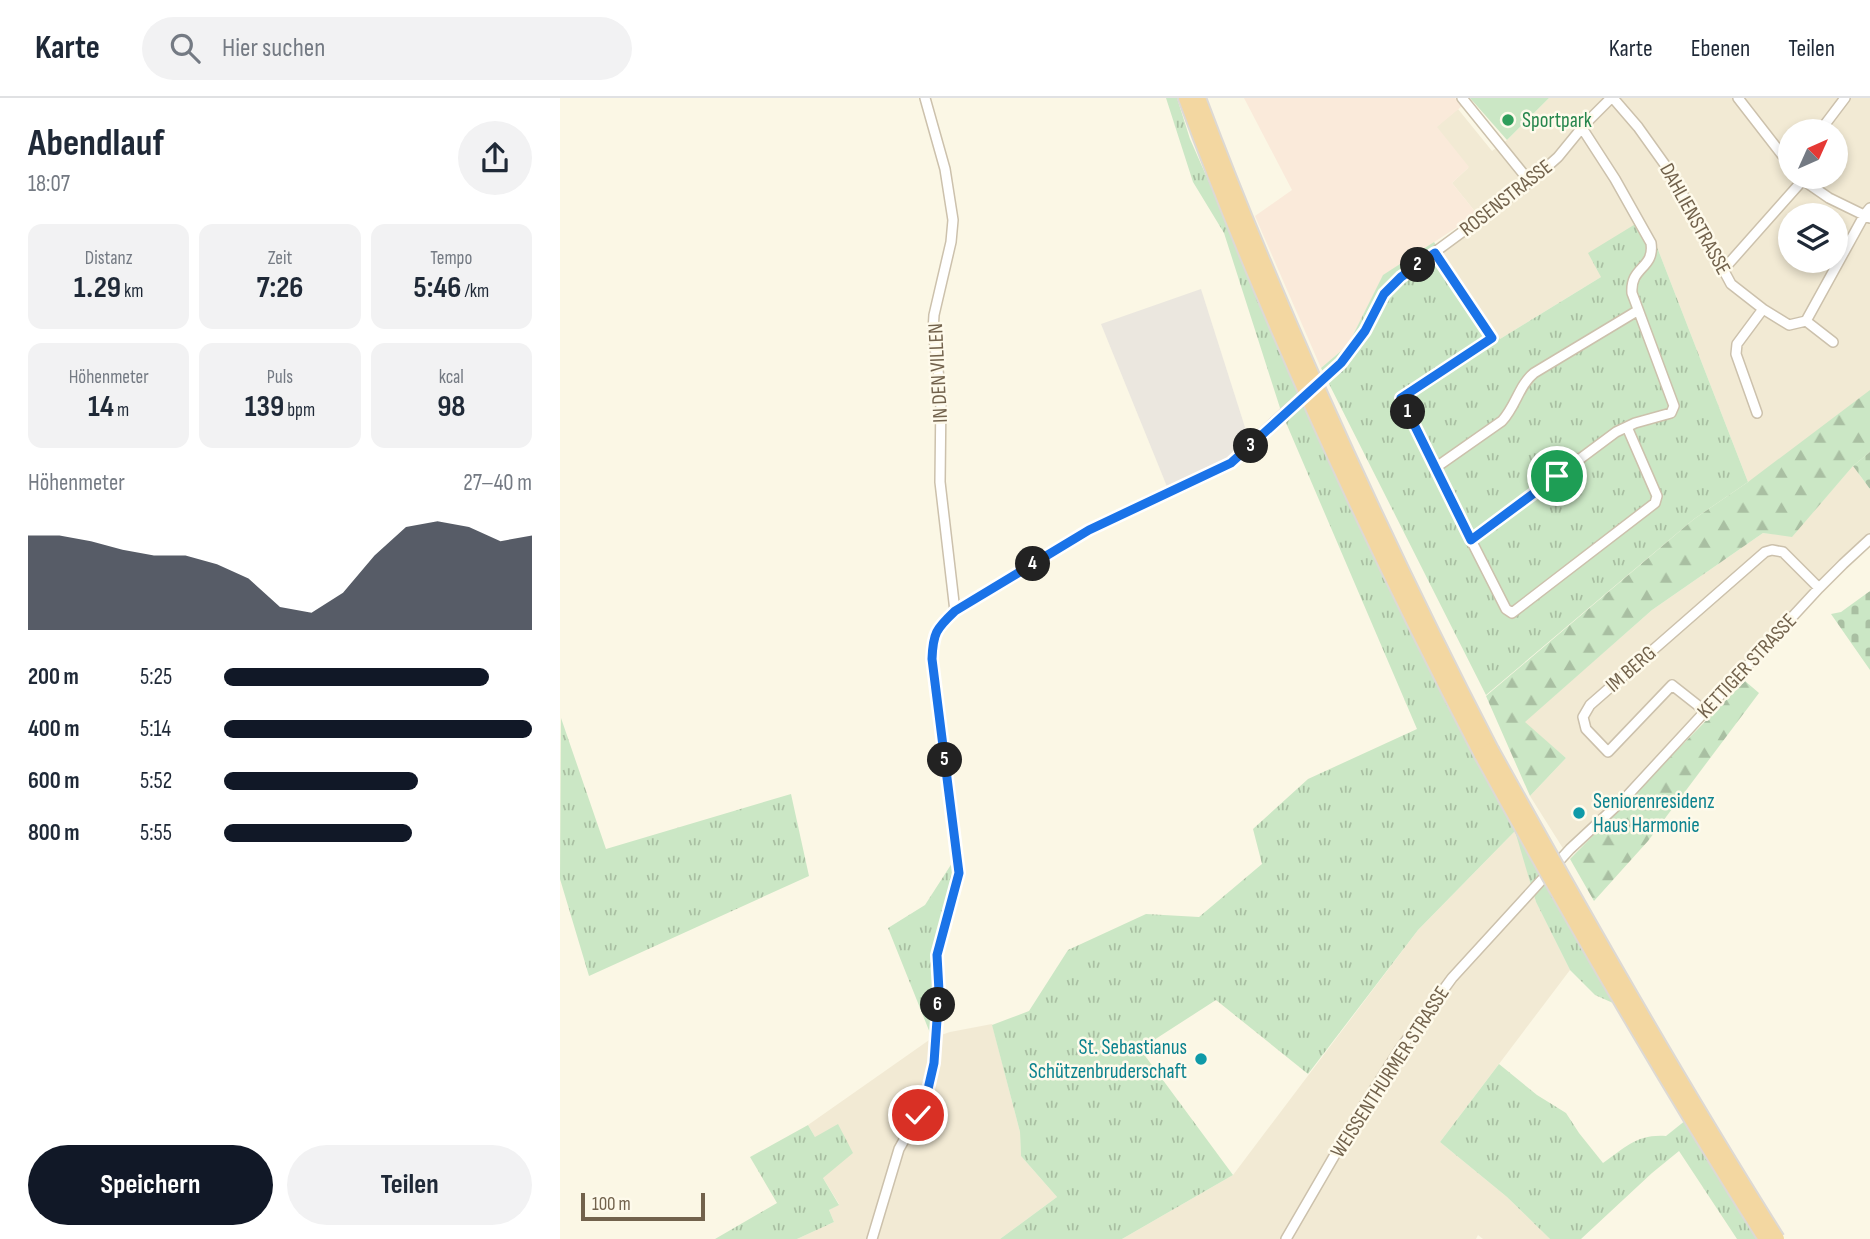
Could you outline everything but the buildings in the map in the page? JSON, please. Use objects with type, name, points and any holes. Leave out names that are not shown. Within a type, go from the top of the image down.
[{"type":"highway","points":[[1186,98],[1276,322],[1401,596],[1487,752],[1661,1051],[1777,1239]]},
{"type":"highway","points":[[1198,98],[1275,290],[1365,495],[1487,752],[1564,904],[1653,1057],[1766,1239]]},
{"type":"street","name":"IN DEN VILLEN","points":[[925,98],[945,169],[953,220],[933,331],[942,394],[940,482],[955,611]]},
{"type":"street","points":[[1462,98],[1530,182]]},
{"type":"street","name":"ROSENSTRASSE","points":[[872,1239],[899,1149],[918,1115],[928,1089],[934,1063],[939,991],[937,955],[959,873],[932,659],[933,638],[955,611],[1089,530],[1231,463],[1341,363],[1365,331],[1384,294],[1401,277],[1530,182],[1558,157],[1612,98]]},
{"type":"street","name":"DAHLIENSTRASSE","points":[[1612,98],[1673,176],[1731,284],[1789,325],[1806,321]]},
{"type":"street","points":[[1738,98],[1778,149]]},
{"type":"street","points":[[1829,119],[1845,98]]},
{"type":"street","points":[[1471,540],[1616,432],[1635,423],[1671,413],[1674,406],[1632,293],[1631,282],[1649,260],[1651,243],[1582,128]]},
{"type":"street","points":[[1723,270],[1792,189]]},
{"type":"street","points":[[1816,189],[1829,198],[1868,213],[1806,321],[1833,342]]},
{"type":"street","points":[[1435,253],[1492,338],[1401,398],[1506,609],[1512,613],[1655,503],[1657,496],[1627,427]]},
{"type":"street","points":[[1757,413],[1736,354],[1737,344],[1763,309]]},
{"type":"street","points":[[1435,468],[1502,421],[1510,412],[1526,379],[1637,311]]},
{"type":"street","name":"KETTIGER STRASSE","points":[[1627,796],[1819,588],[1870,540]]},
{"type":"street","name":"IM BERG","points":[[1705,711],[1672,685],[1608,751],[1586,729],[1583,717],[1590,705],[1765,552],[1783,552],[1819,588]]},
{"type":"street","name":"WEISSENTHURMER STRASSE","points":[[1286,1239],[1358,1115],[1400,1049],[1452,978],[1570,849],[1627,796]]},
{"type":"shaded area","points":[[1244,98],[1455,98],[1462,106],[1437,127],[1469,167],[1452,183],[1477,214],[1384,275],[1348,345],[1321,368],[1255,216],[1292,190]]},
{"type":"shaded area","points":[[1549,98],[1870,98],[1870,401],[1797,461],[1748,482],[1657,247],[1601,277],[1500,339],[1442,253],[1482,224],[1452,183],[1468,168],[1436,127],[1458,109],[1492,151],[1507,140]]},
{"type":"shaded area","points":[[1201,289],[1250,443],[1228,461],[1168,489],[1101,324]]},
{"type":"shaded area","points":[[1853,466],[1870,489],[1870,533],[1834,564],[1624,791],[1564,850],[1530,796],[1566,758],[1524,722],[1652,610],[1763,533],[1792,536]]},
{"type":"shaded area","points":[[1516,830],[1536,902],[1570,970],[1440,1142],[1507,1197],[1550,1239],[1483,1239],[1478,1235],[1476,1239],[1122,1239],[1233,1175],[1418,930]]},
{"type":"shaded area","points":[[992,1024],[1020,1132],[1021,1156],[1057,1197],[1000,1239],[797,1239],[834,1222],[829,1210],[839,1204],[823,1178],[815,1137],[808,1125],[932,1038]]},
{"type":"green space","points":[[1166,98],[1177,98],[1190,139],[1347,495],[1516,830],[1613,1003],[1595,995],[1570,970],[1536,902],[1515,831],[1418,930],[1308,1074],[1216,1000],[1140,1049],[1233,1175],[1122,1239],[1000,1239],[1057,1197],[1021,1156],[1020,1132],[992,1025],[1029,1011],[1068,950],[1146,914],[1199,917],[1262,864],[1253,829],[1308,779],[1417,729],[1281,411],[1224,233],[1193,182]]},
{"type":"green space","name":"Sportpark","points":[[1470,98],[1549,98],[1507,140]]},
{"type":"green space","points":[[1642,220],[1657,247],[1748,482],[1694,519],[1486,695],[1321,368],[1348,345],[1383,275],[1434,242],[1500,339],[1601,277],[1588,253]]},
{"type":"green space","points":[[1870,390],[1870,452],[1853,466],[1792,537],[1763,533],[1652,610],[1525,722],[1566,758],[1530,796],[1486,696],[1694,519]]},
{"type":"green space","points":[[1870,452],[1870,489],[1853,466]]},
{"type":"green space","points":[[1870,591],[1870,670],[1831,614],[1841,612]]},
{"type":"green space","points":[[1745,681],[1759,693],[1648,841],[1594,901],[1570,859]]},
{"type":"green space","points":[[561,718],[606,849],[791,794],[809,876],[589,976],[560,879]]},
{"type":"green space","points":[[954,860],[956,875],[935,955],[932,1038],[888,928],[925,905]]},
{"type":"green space","points":[[1499,1064],[1537,1095],[1566,1113],[1603,1163],[1639,1139],[1666,1136],[1686,1120],[1760,1239],[1737,1239],[1679,1151],[1581,1239],[1550,1239],[1507,1197],[1440,1142]]},
{"type":"green space","points":[[838,1124],[853,1153],[823,1178],[839,1205],[829,1210],[834,1222],[797,1239],[715,1239],[777,1203],[750,1157],[808,1125],[815,1137]]},
{"type":"place","name":"Sportpark","points":[[1508,120]]},
{"type":"place","name":"Seniorenresidenz Haus Harmonie","points":[[1579,813]]},
{"type":"place","name":"St. Sebastianus Schützenbruderschaft","points":[[1201,1059]]},
{"type":"route","points":[[918,1115],[934,1063],[939,991],[937,955],[960,864],[932,659],[933,638],[955,611],[1089,530],[1240,457],[1283,414],[1341,363],[1365,331],[1384,294],[1401,277],[1435,253],[1492,338],[1401,398],[1471,540],[1557,476]]}]
